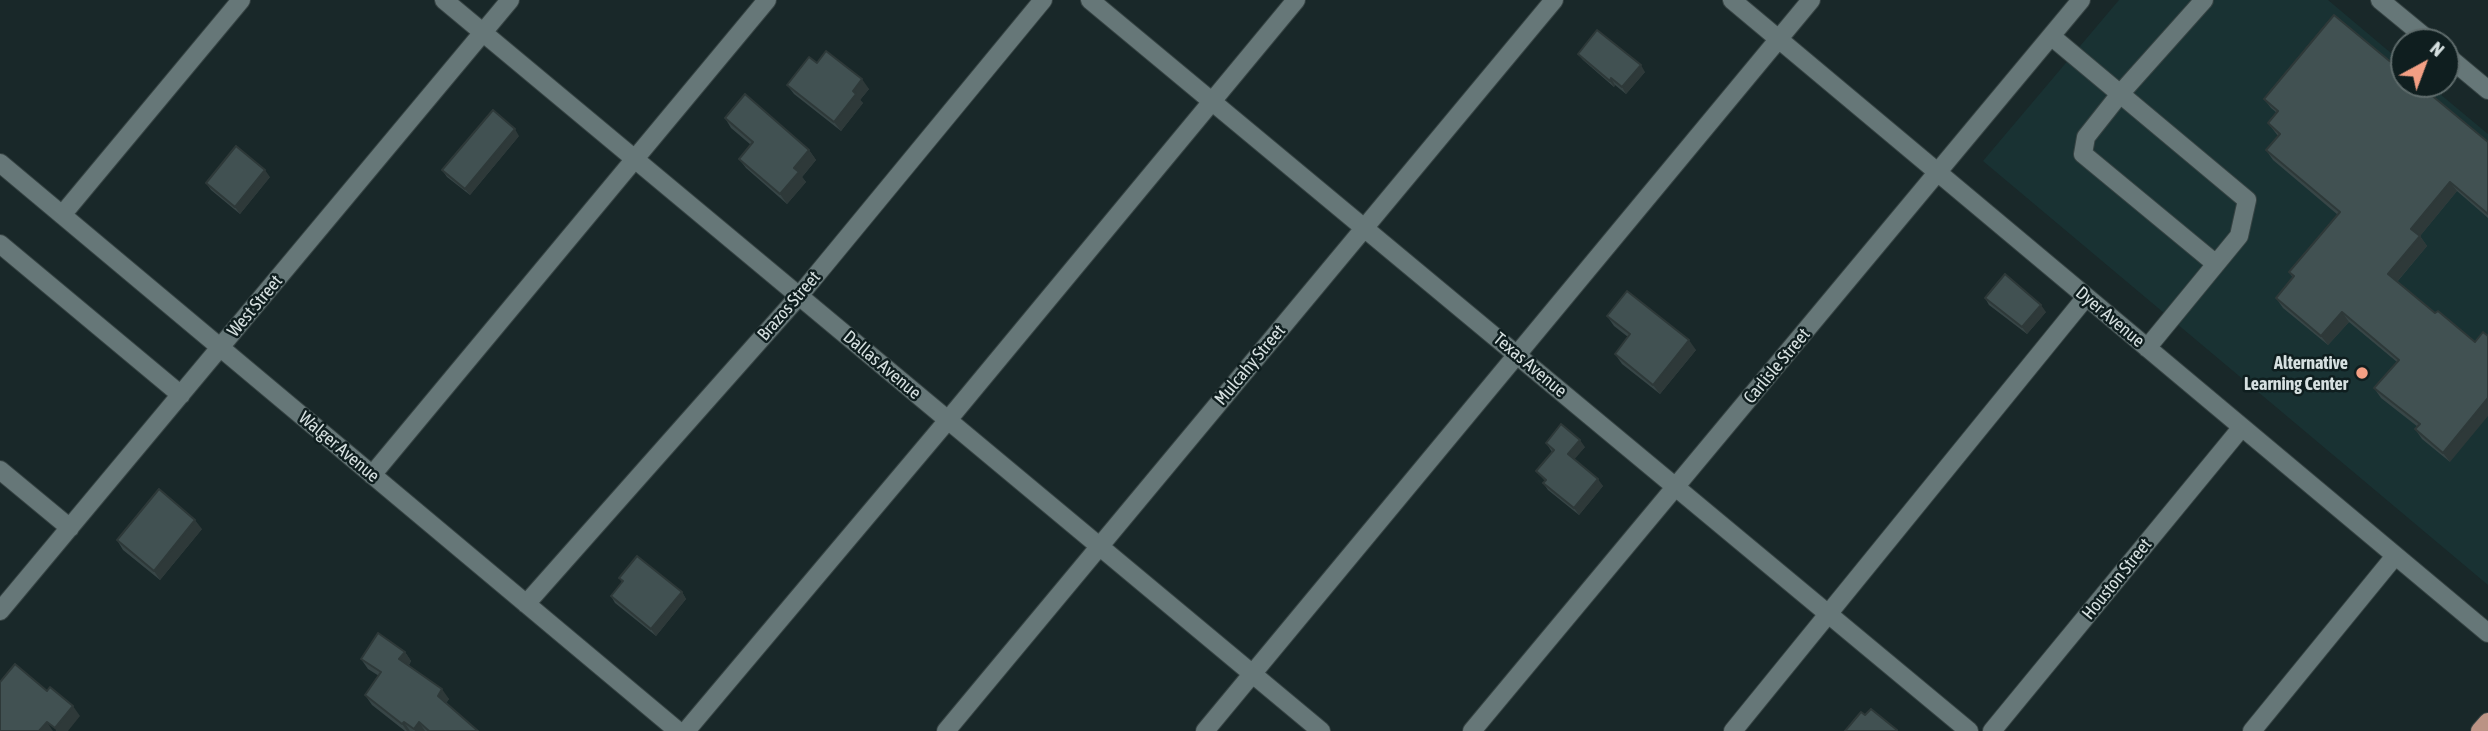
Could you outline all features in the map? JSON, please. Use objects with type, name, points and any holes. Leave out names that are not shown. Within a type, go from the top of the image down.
[{"type":"main road","points":[[2480,731],[2488,722]]},
{"type":"street","points":[[62,215],[241,0]]},
{"type":"street","name":"Dallas Avenue","points":[[444,0],[1321,731]]},
{"type":"street","name":"West Street","points":[[0,611],[510,0]]},
{"type":"street","points":[[372,475],[767,0]]},
{"type":"street","name":"Brazos Street","points":[[526,604],[799,296],[1043,0]]},
{"type":"street","name":"Texas Avenue","points":[[1090,0],[1969,731]]},
{"type":"street","points":[[686,731],[1296,0]]},
{"type":"street","name":"Mulcahy Street","points":[[946,731],[1555,0]]},
{"type":"street","name":"Dyer Avenue","points":[[1732,0],[2488,633]]},
{"type":"street","points":[[1205,731],[1811,0]]},
{"type":"street","name":"Carlisle Street","points":[[1472,731],[2081,0]]},
{"type":"street","points":[[2204,0],[2120,94],[2086,137],[2083,154],[2216,264]]},
{"type":"street","points":[[2380,0],[2414,28]]},
{"type":"street","points":[[2051,36],[2247,200],[2239,236],[2147,348]]},
{"type":"street","points":[[2460,67],[2488,90]]},
{"type":"street","name":"Walger Avenue","points":[[0,163],[678,731]]},
{"type":"street","points":[[0,244],[181,395]]},
{"type":"street","points":[[1733,731],[2086,297]]},
{"type":"street","name":"Houston Street","points":[[1992,731],[2242,427]]},
{"type":"street","points":[[0,470],[70,528]]},
{"type":"street","points":[[2252,731],[2395,556]]},
{"type":"shaded area","name":"Alternative Learning Center","points":[[2119,0],[2328,0],[2390,52],[2390,98],[2445,98],[2488,134],[2488,585],[1983,161]]},
{"type":"building","points":[[2334,15],[2390,61],[2390,98],[2435,98],[2488,142],[2488,214],[2450,182],[2411,229],[2420,236],[2388,274],[2475,342],[2483,332],[2488,336],[2488,398],[2443,453],[2415,429],[2420,424],[2374,388],[2399,360],[2342,312],[2321,336],[2276,298],[2294,276],[2289,272],[2340,212],[2266,150],[2280,134],[2268,123],[2278,111],[2264,99]]},
{"type":"building","points":[[1597,30],[1641,65],[1622,87],[1611,78],[1610,81],[1578,54]]},
{"type":"building","points":[[826,51],[862,79],[853,91],[856,94],[834,122],[787,85],[809,57],[817,63]]},
{"type":"building","points":[[745,94],[809,150],[794,168],[799,172],[780,194],[739,159],[753,142],[725,118]]},
{"type":"building","points":[[493,110],[515,129],[465,189],[442,170]]},
{"type":"building","points":[[236,146],[265,170],[235,207],[206,183]]},
{"type":"building","points":[[2005,274],[2041,305],[2022,327],[1985,298]]},
{"type":"building","points":[[1627,291],[1689,340],[1653,385],[1615,354],[1630,334],[1607,316]]},
{"type":"building","points":[[1561,424],[1580,440],[1568,454],[1598,479],[1574,508],[1543,483],[1546,480],[1536,471],[1554,450],[1546,443]]},
{"type":"building","points":[[159,489],[195,520],[154,571],[117,540]]},
{"type":"building","points":[[637,556],[682,592],[651,629],[611,596],[623,581],[619,578]]},
{"type":"building","points":[[378,633],[405,652],[399,659],[442,689],[438,696],[478,731],[429,731],[419,722],[414,729],[404,722],[402,724],[365,695],[381,672],[361,659]]},
{"type":"building","points":[[15,664],[47,691],[50,687],[73,706],[55,728],[47,722],[39,731],[0,731],[0,682]]},
{"type":"building","points":[[1871,709],[1897,730],[1845,731],[1861,712],[1865,715]]},
{"type":"place","name":"Alternative Learning Center","points":[[2362,373]]}]
